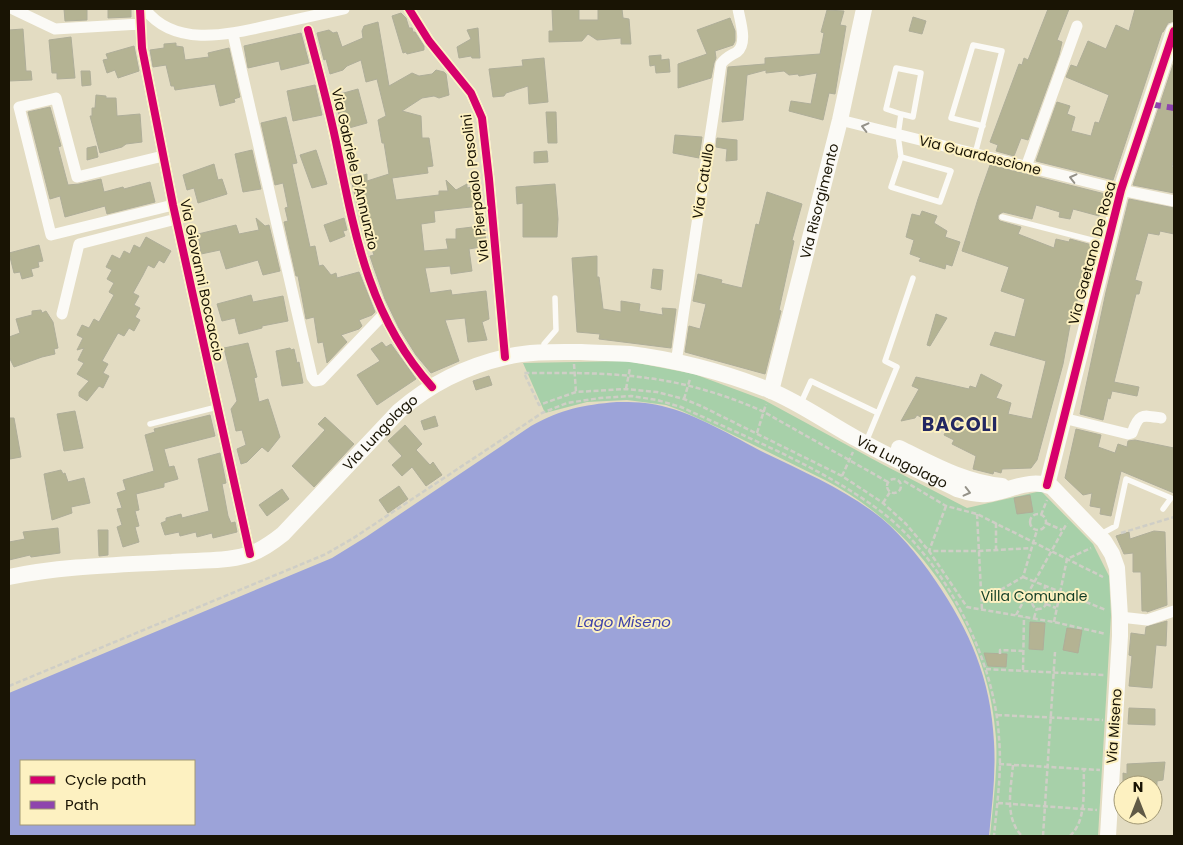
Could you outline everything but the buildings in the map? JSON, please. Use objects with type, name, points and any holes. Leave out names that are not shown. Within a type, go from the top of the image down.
[{"type":"main road","name":"Via Risorgimento","points":[[771,391],[840,120],[864,9]]},
{"type":"main road","name":"Via Gaetano De Rosa","points":[[1047,484],[1121,190],[1174,30]]},
{"type":"main road","name":"Via Lungolago","points":[[9,577],[36,571],[227,558],[250,554],[270,544],[283,534],[398,411],[415,398],[448,378],[505,357],[544,353],[616,353],[676,363],[728,375],[771,391],[864,442],[984,484],[1011,487],[1047,484]]},
{"type":"main road","name":"Via Miseno","points":[[1047,484],[1052,486],[1070,504],[1098,540],[1112,554],[1117,568],[1117,615],[1108,836]]},
{"type":"street","points":[[13,9],[55,29],[140,24]]},
{"type":"street","name":"Via Giovanni Boccaccio","points":[[140,9],[142,48],[172,205],[250,554]]},
{"type":"street","points":[[145,9],[151,16],[169,29],[184,34],[202,36],[233,34],[344,9]]},
{"type":"street","name":"Via Pierpaolo Pasolini","points":[[409,9],[429,41],[471,93],[482,118],[505,357]]},
{"type":"street","name":"Via Catullo","points":[[676,363],[722,64],[726,57],[738,51],[743,42],[738,9]]},
{"type":"street","points":[[1026,167],[1076,26]]},
{"type":"street","name":"Via Gabriele D'Annunzio","points":[[308,30],[335,140],[352,222],[364,265],[383,316],[418,372],[432,387]]},
{"type":"street","points":[[233,34],[312,377],[315,381],[321,380],[383,316]]},
{"type":"street","points":[[163,156],[77,177],[56,98],[19,107],[51,235],[172,205]]},
{"type":"street","name":"Via Guardascione","points":[[840,120],[1026,167],[1174,201]]},
{"type":"street","points":[[62,314],[80,244],[176,219]]},
{"type":"street","points":[[1063,418],[1128,434],[1132,433],[1136,420],[1140,417],[1161,418]]},
{"type":"street","points":[[1117,615],[1147,620],[1174,611]]},
{"type":"lane","points":[[975,154],[983,126],[1002,52],[973,45],[950,118],[983,126]]},
{"type":"lane","points":[[896,68],[921,73],[913,116],[901,114],[886,109],[896,68]]},
{"type":"lane","points":[[901,114],[898,135],[901,157],[891,187],[940,202],[951,172],[901,157]]},
{"type":"lane","points":[[1002,217],[1107,244]]},
{"type":"lane","points":[[864,442],[897,367],[884,361],[913,278]]},
{"type":"lane","points":[[544,353],[544,344],[556,330],[555,298]]},
{"type":"lane","points":[[800,406],[811,381],[878,413]]},
{"type":"lane","points":[[150,424],[217,407]]},
{"type":"lane","points":[[1098,540],[1116,526],[1126,479],[1170,498],[1163,509]]},
{"type":"path","points":[[575,360],[576,392]]},
{"type":"path","points":[[626,389],[630,364]]},
{"type":"path","points":[[542,413],[524,374],[574,373],[648,378],[688,386],[747,404],[888,482]]},
{"type":"path","points":[[684,399],[692,375]]},
{"type":"path","points":[[539,405],[576,392],[626,389],[657,392],[684,399],[842,476],[884,503],[906,524],[929,551],[967,607],[1034,618],[1112,635]]},
{"type":"path","points":[[757,433],[771,391]]},
{"type":"path","points":[[9,686],[326,554],[352,539],[542,413],[567,402],[631,396],[657,400],[681,407],[838,483],[880,511],[926,556],[962,611],[985,669],[997,715],[1000,739],[994,836]]},
{"type":"path","points":[[842,476],[850,460],[864,442]]},
{"type":"path","points":[[900,478],[946,506],[977,514],[1111,581]]},
{"type":"path","points":[[888,482],[894,479],[898,480],[901,484],[897,492],[890,492]]},
{"type":"path","points":[[888,482],[887,486],[890,492]]},
{"type":"path","points":[[884,503],[890,492]]},
{"type":"path","points":[[929,551],[946,506]]},
{"type":"path","points":[[977,514],[982,610]]},
{"type":"path","points":[[1037,530],[1032,525],[1031,520],[1034,516],[1041,515],[1045,518],[1046,522],[1062,530]]},
{"type":"path","points":[[1121,533],[1174,517]]},
{"type":"path","points":[[1037,530],[1044,527],[1046,522]]},
{"type":"path","points":[[996,523],[996,550]]},
{"type":"path","points":[[1016,615],[1067,523]]},
{"type":"path","points":[[981,601],[1023,578],[1037,530]]},
{"type":"path","points":[[1054,622],[1067,559],[1098,540]]},
{"type":"path","points":[[929,551],[1032,548]]},
{"type":"path","points":[[1023,578],[1117,615]]},
{"type":"path","points":[[1042,596],[1045,587]]},
{"type":"path","points":[[1026,597],[1033,599],[1036,596],[1042,596]]},
{"type":"path","points":[[1042,596],[1046,604]]},
{"type":"path","points":[[1033,599],[1033,604],[1037,608]]},
{"type":"path","points":[[1046,604],[1057,608]]},
{"type":"path","points":[[1037,608],[1042,608],[1046,604]]},
{"type":"path","points":[[962,611],[967,607]]},
{"type":"path","points":[[1034,618],[1037,608]]},
{"type":"path","points":[[1023,670],[1024,617]]},
{"type":"path","points":[[1000,654],[1000,650],[1023,651]]},
{"type":"path","points":[[1043,836],[1055,652]]},
{"type":"path","points":[[985,669],[1109,675]]},
{"type":"path","points":[[997,715],[1107,721]]},
{"type":"path","points":[[999,764],[1104,770]]},
{"type":"path","points":[[1012,765],[1010,815],[1022,836]]},
{"type":"path","points":[[1070,836],[1075,832],[1080,822],[1084,769]]},
{"type":"path","points":[[997,804],[1101,810]]},
{"type":"green space","name":"Villa Comunale","points":[[627,361],[694,374],[764,400],[967,508],[1041,491],[1093,544],[1109,576],[1111,615],[1098,836],[990,836],[996,775],[996,738],[991,698],[980,659],[964,622],[944,587],[919,555],[891,526],[859,501],[825,480],[719,428],[666,405],[627,400],[587,402],[545,413],[523,363]]},
{"type":"water","name":"Lago Miseno","points":[[628,402],[662,406],[688,414],[847,494],[890,526],[922,561],[959,618],[983,677],[992,719],[994,754],[989,836],[9,836],[9,693],[332,558],[531,426],[542,420],[583,406]]},
{"type":"marked path","points":[[1149,104],[1174,108]]},
{"type":"cycle path","points":[[140,9],[142,48],[173,205],[250,554]]},
{"type":"cycle path","points":[[409,9],[429,41],[471,93],[482,118],[505,357]]},
{"type":"cycle path","points":[[308,30],[330,114],[357,240],[367,271],[378,302],[393,331],[410,360],[432,387]]},
{"type":"cycle path","points":[[1047,485],[1121,190],[1174,31]]},
{"type":"district","name":"BACOLI","points":[[960,424]]}]
